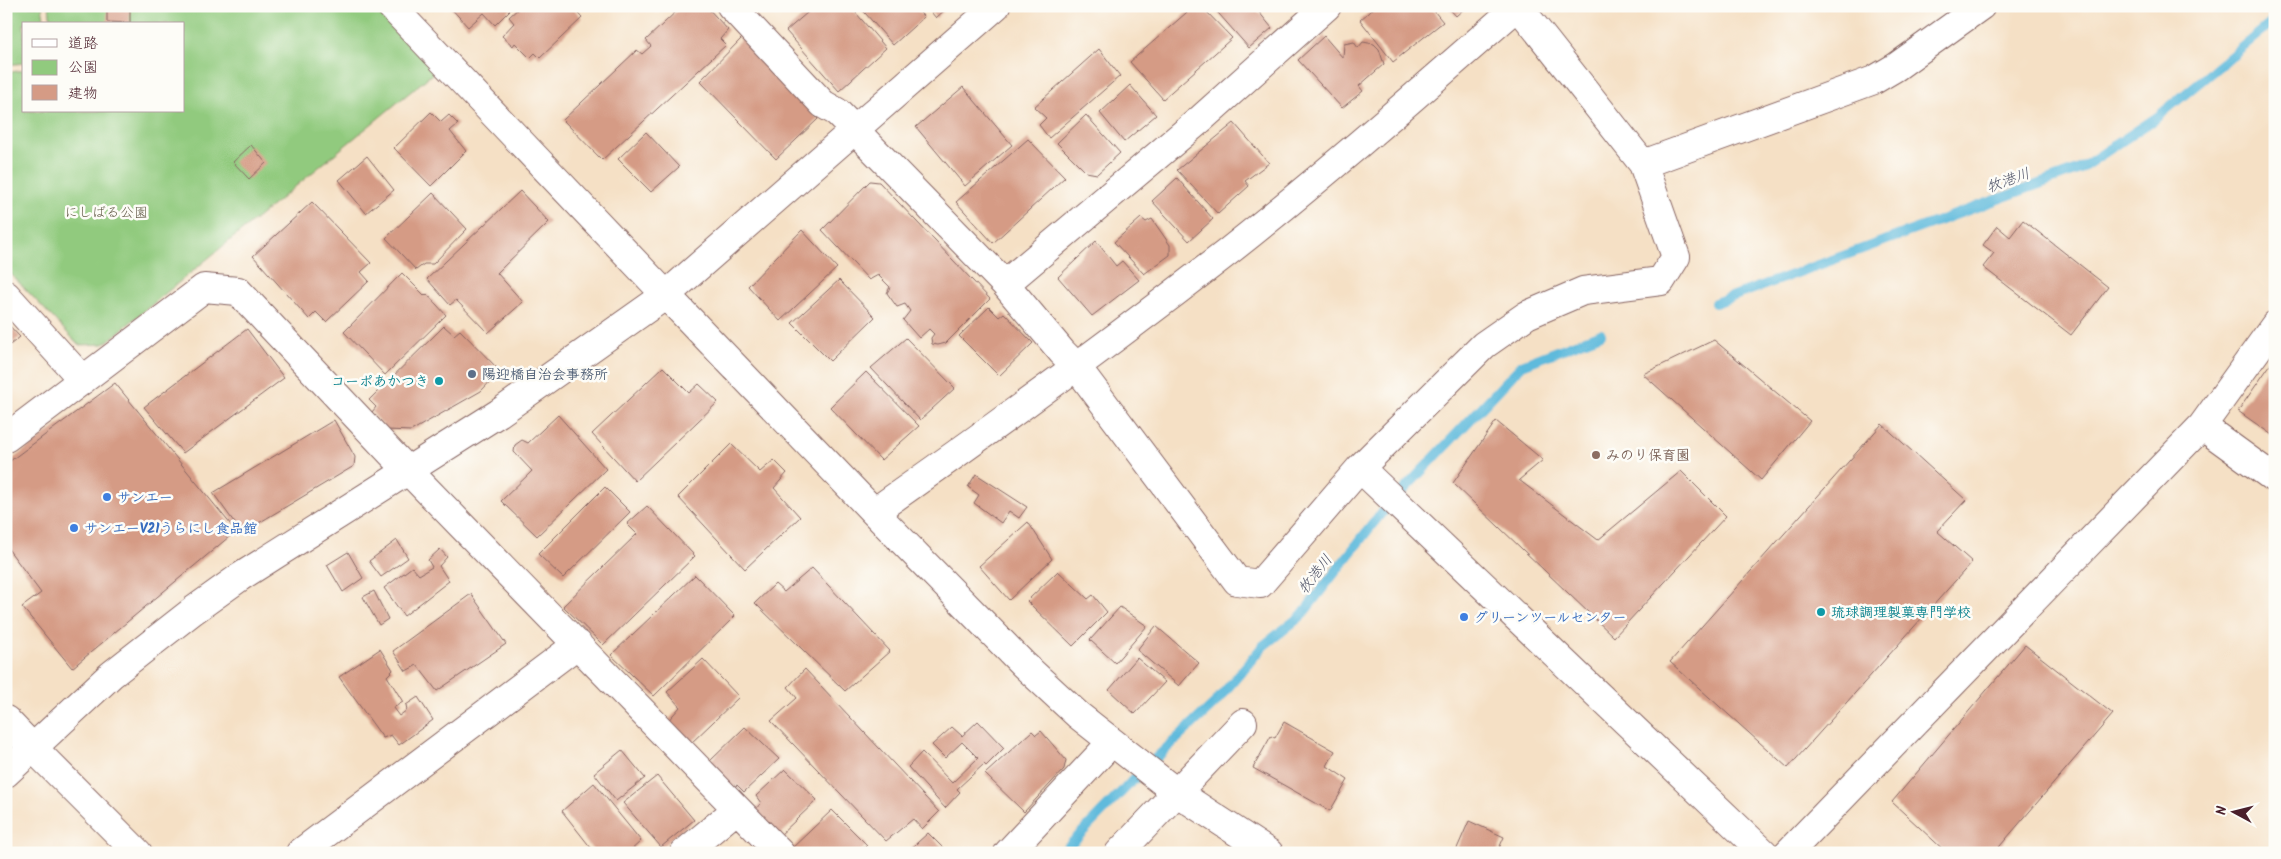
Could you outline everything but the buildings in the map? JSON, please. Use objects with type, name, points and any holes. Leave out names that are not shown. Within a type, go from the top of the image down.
[{"type":"street","points":[[391,6],[874,512],[1023,664],[1119,750],[1170,788],[1269,853]]},
{"type":"street","points":[[731,6],[823,104],[837,112],[1005,284],[1076,366],[1237,581],[1260,584],[1360,468],[1484,345],[1527,315],[1583,291],[1661,281],[1676,257],[1643,164],[1518,6],[1410,101],[1230,250],[1076,366],[874,512]]},
{"type":"street","points":[[6,773],[111,674],[240,577],[499,413],[666,295],[996,6]]},
{"type":"street","points":[[1005,284],[1202,118],[1327,6]]},
{"type":"street","points":[[1643,164],[1874,80],[1896,67],[1981,6]]},
{"type":"street","points":[[6,438],[204,288],[238,292],[780,853]]},
{"type":"street","points":[[6,295],[83,380]]},
{"type":"street","points":[[1788,853],[2202,426],[2275,325]]},
{"type":"street","points":[[2202,426],[2275,479]]},
{"type":"street","points":[[1360,468],[1764,853]]},
{"type":"street","points":[[300,853],[578,644]]},
{"type":"street","points":[[6,720],[138,853]]},
{"type":"street","points":[[1119,853],[1170,788],[1243,723]]},
{"type":"street","points":[[1008,853],[1119,750]]},
{"type":"street","points":[[684,853],[737,809]]},
{"type":"green space","points":[[6,6],[42,6],[45,22],[22,22],[22,63],[6,65]]},
{"type":"green space","name":"にしばる公園","points":[[49,6],[373,6],[437,70],[104,344],[79,345],[6,269],[6,73],[22,70],[22,112],[185,112],[185,22],[51,22]]},
{"type":"waterway","name":"牧港川","points":[[1715,303],[2080,169],[2156,118],[2275,20]]},
{"type":"waterway","name":"牧港川","points":[[1062,853],[1140,773],[1215,703],[1263,646],[1301,616],[1379,516],[1522,365],[1601,334]]},
{"type":"place","name":"陽迎橋自治会事務所","points":[[472,374]]},
{"type":"place","name":"コーポあかつき","points":[[439,381]]},
{"type":"place","name":"みのり保育園","points":[[1596,455]]},
{"type":"place","name":"サンエー","points":[[107,497]]},
{"type":"place","name":"サンエーV21うらにし食品館","points":[[74,528]]},
{"type":"place","name":"琉球調理製菓専門学校","points":[[1821,612]]},
{"type":"place","name":"グリーンツールセンター","points":[[1464,617]]}]
